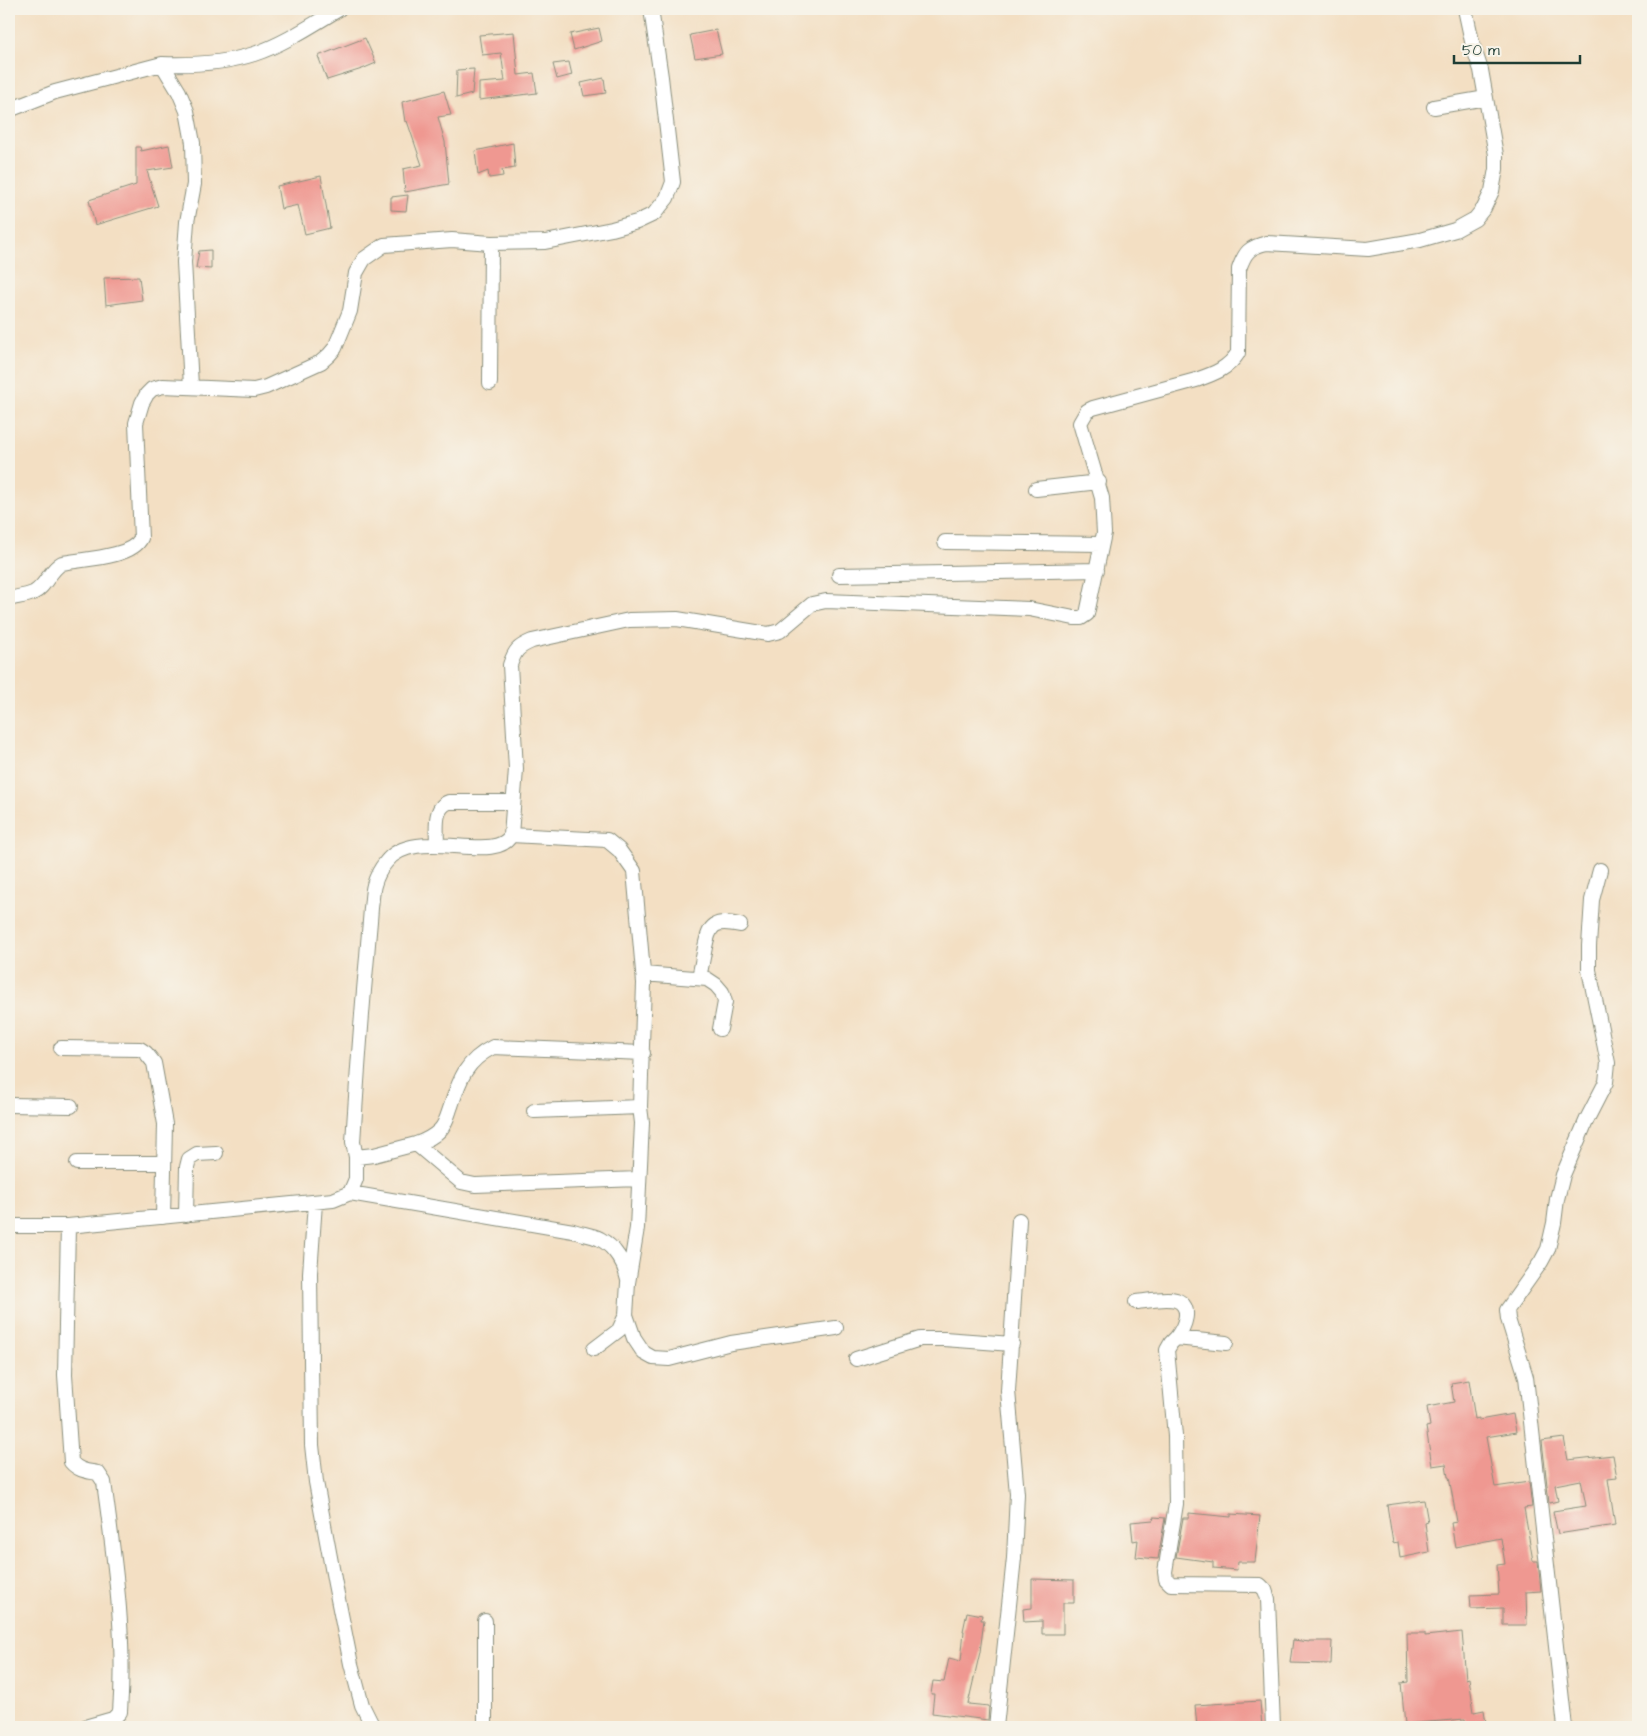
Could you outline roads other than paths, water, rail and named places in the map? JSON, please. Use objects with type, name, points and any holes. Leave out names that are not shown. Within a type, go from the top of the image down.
[{"type":"street","points":[[9,110],[55,92],[162,64],[220,60],[253,54],[280,43],[339,9]]},
{"type":"street","points":[[9,599],[34,593],[56,566],[62,563],[112,555],[132,549],[139,544],[141,538],[136,423],[142,403],[152,389],[163,386],[191,386],[254,390],[266,387],[321,362],[335,348],[350,311],[356,273],[364,259],[384,246],[452,240],[491,243],[545,242],[612,229],[637,222],[654,214],[667,198],[673,182],[651,9]]},
{"type":"street","points":[[350,1193],[356,1179],[356,1157],[353,1142],[359,1040],[374,886],[386,861],[406,849],[437,844],[489,848],[501,846],[509,840],[512,834],[516,769],[510,665],[514,653],[522,645],[532,641],[629,620],[677,619],[768,634],[780,631],[812,604],[826,601],[1029,609],[1065,617],[1081,618],[1087,614],[1102,544],[1103,524],[1099,482],[1080,422],[1083,416],[1092,408],[1213,374],[1233,361],[1238,353],[1239,269],[1248,250],[1255,246],[1267,243],[1368,249],[1420,240],[1455,230],[1475,219],[1484,208],[1492,191],[1496,169],[1496,155],[1482,70],[1473,46],[1465,9]]},
{"type":"street","points":[[162,64],[179,92],[187,111],[194,143],[194,184],[187,222],[184,262],[191,386]]},
{"type":"street","points":[[1434,107],[1486,98]]},
{"type":"street","points":[[490,382],[491,243]]},
{"type":"street","points":[[1036,489],[1099,482]]},
{"type":"street","points":[[946,542],[1102,544]]},
{"type":"street","points":[[839,576],[1096,570]]},
{"type":"street","points":[[437,844],[438,812],[444,804],[449,802],[514,802]]},
{"type":"street","points":[[512,834],[607,840],[619,850],[634,871],[643,974],[643,1052],[640,1108],[642,1123],[637,1228],[628,1284],[626,1315],[619,1330],[594,1349]]},
{"type":"street","points":[[1565,1727],[1526,1378],[1508,1320],[1507,1310],[1548,1249],[1554,1224],[1556,1199],[1563,1174],[1606,1082],[1608,1063],[1589,970],[1592,900],[1600,870]]},
{"type":"street","points":[[699,978],[708,932],[714,925],[726,922],[740,925]]},
{"type":"street","points":[[643,974],[707,979],[716,985],[722,992],[725,1002],[720,1029]]},
{"type":"street","points":[[356,1157],[374,1155],[431,1138],[440,1130],[448,1117],[462,1078],[470,1063],[493,1047],[643,1052]]},
{"type":"street","points":[[61,1048],[140,1050],[146,1053],[154,1063],[165,1124],[163,1217]]},
{"type":"street","points":[[9,1105],[71,1106]]},
{"type":"street","points":[[534,1111],[640,1108]]},
{"type":"street","points":[[416,1144],[461,1182],[474,1185],[639,1179]]},
{"type":"street","points":[[186,1215],[187,1167],[189,1159],[197,1154],[216,1153]]},
{"type":"street","points":[[77,1164],[164,1163]]},
{"type":"street","points":[[9,1226],[68,1226],[315,1203],[333,1200],[350,1193],[564,1229],[600,1240],[615,1252],[626,1269],[628,1284]]},
{"type":"street","points":[[315,1203],[310,1273],[313,1454],[316,1482],[351,1664],[362,1705],[373,1727]]},
{"type":"street","points":[[996,1727],[1014,1549],[1017,1494],[1008,1391],[1019,1220]]},
{"type":"street","points":[[68,1226],[65,1375],[71,1462],[82,1470],[98,1473],[104,1482],[120,1617],[122,1694],[120,1712],[113,1719],[85,1727]]},
{"type":"street","points":[[1136,1302],[1176,1300],[1186,1308],[1186,1317],[1181,1332],[1170,1343],[1167,1350],[1175,1436],[1176,1504],[1165,1572],[1166,1579],[1171,1584],[1260,1586],[1265,1590],[1268,1599],[1273,1727]]},
{"type":"street","points":[[626,1315],[634,1338],[644,1353],[653,1358],[669,1359],[731,1343],[836,1328]]},
{"type":"street","points":[[1176,1338],[1226,1342]]},
{"type":"street","points":[[856,1359],[920,1339],[1012,1344]]},
{"type":"street","points":[[485,1621],[485,1727]]}]
